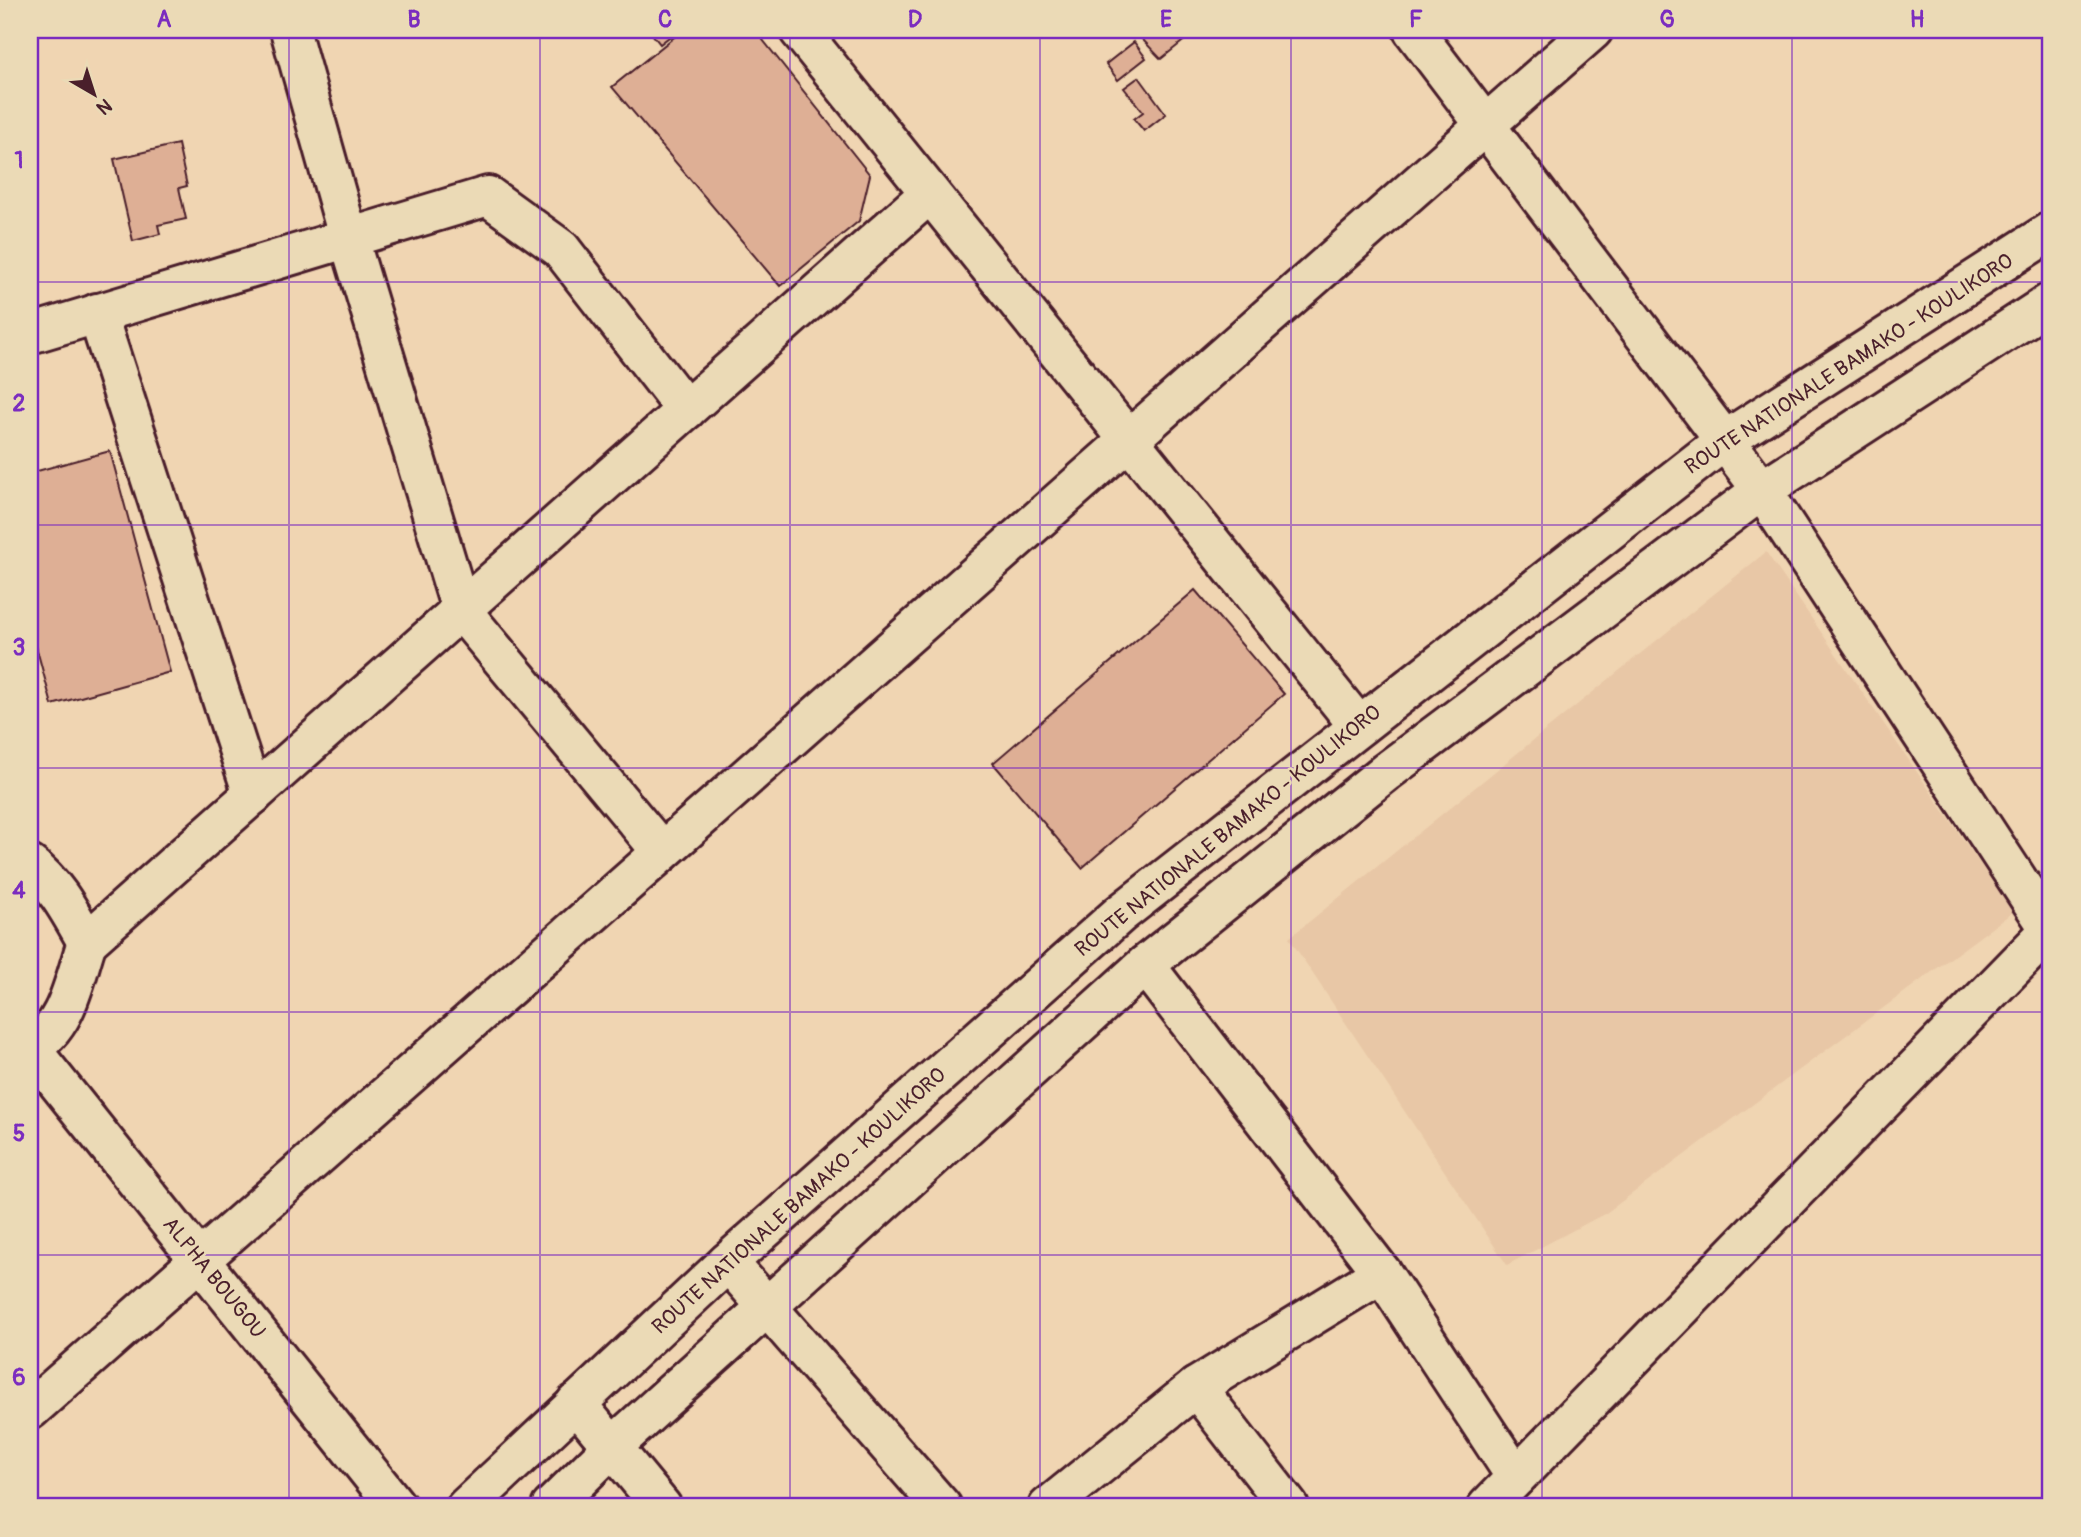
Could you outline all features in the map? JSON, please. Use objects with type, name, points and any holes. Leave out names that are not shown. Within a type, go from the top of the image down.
[{"type":"street","points":[[289,30],[461,610],[662,852]]},
{"type":"street","points":[[799,30],[1358,725]]},
{"type":"street","points":[[1413,30],[1762,490],[2051,930],[1487,1507]]},
{"type":"street","points":[[30,1410],[1593,30]]},
{"type":"street","points":[[30,1048],[44,1040],[66,1009],[87,942],[930,193]]},
{"type":"street","points":[[30,334],[488,195],[561,249],[687,410]]},
{"type":"street","name":"ROUTE NATIONALE BAMAKO - KOULIKORO","points":[[466,1507],[729,1262],[1119,914],[1724,442],[2051,231]]},
{"type":"street","points":[[551,1507],[612,1447],[1145,965],[1385,772],[1762,490],[2051,302]]},
{"type":"street","points":[[97,313],[253,795]]},
{"type":"street","points":[[30,864],[43,874],[63,901],[87,942]]},
{"type":"street","points":[[1145,965],[1381,1273],[1516,1477]]},
{"type":"street","name":"ALPHA BOUGOU","points":[[30,1048],[397,1507]]},
{"type":"street","points":[[729,1262],[942,1507]]},
{"type":"street","points":[[1048,1507],[1196,1387],[1381,1273]]},
{"type":"street","points":[[1196,1387],[1289,1507]]},
{"type":"street","points":[[576,1403],[662,1507]]},
{"type":"shaded area","points":[[1766,552],[2013,912],[1606,1213],[1507,1265],[1289,938]]},
{"type":"building","points":[[649,30],[678,30],[660,44]]},
{"type":"building","points":[[683,30],[755,30],[870,175],[859,221],[780,286],[612,87]]},
{"type":"building","points":[[1149,30],[1197,30],[1161,59],[1141,38]]},
{"type":"building","points":[[1134,42],[1146,58],[1118,80],[1106,64]]},
{"type":"building","points":[[1139,77],[1166,114],[1144,131],[1134,119],[1143,112],[1124,88]]},
{"type":"building","points":[[178,144],[187,186],[179,188],[186,219],[158,225],[160,234],[133,241],[114,159]]},
{"type":"building","points":[[110,451],[170,672],[52,705],[30,624],[30,473]]},
{"type":"building","points":[[1195,590],[1284,694],[1082,868],[993,763]]}]
